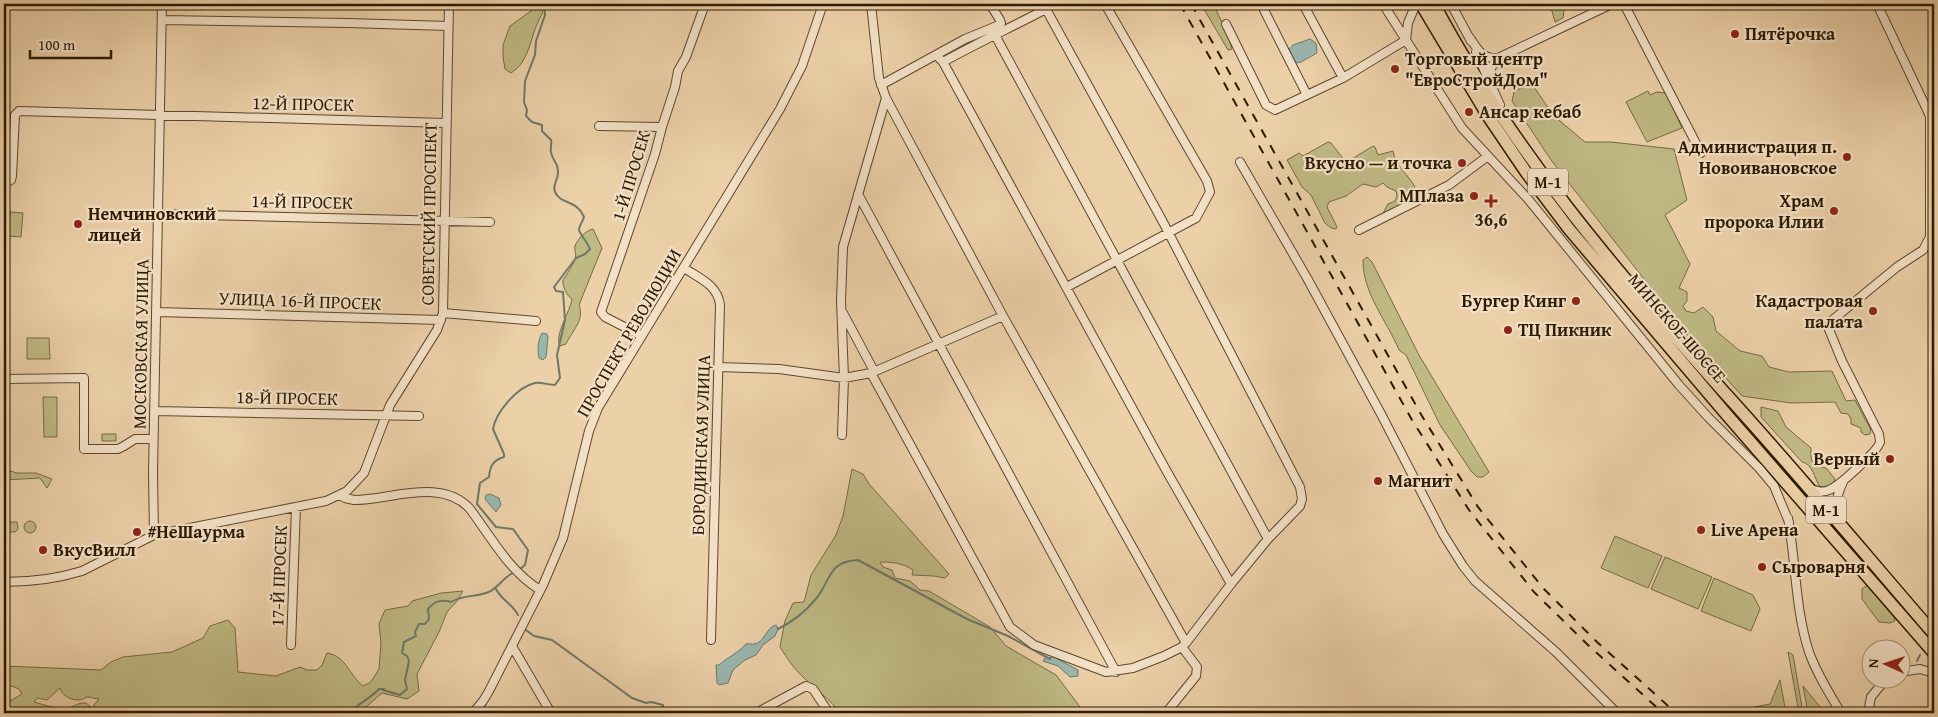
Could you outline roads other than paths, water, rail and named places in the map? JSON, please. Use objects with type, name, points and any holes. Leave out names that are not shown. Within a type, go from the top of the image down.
[{"type":"highway","name":"МИНСКОЕ ШОССЕ","points":[[1421,4],[1488,116],[1575,236],[1934,653]]},
{"type":"highway","name":"МИНСКОЕ ШОССЕ","points":[[1434,4],[1508,125],[1553,189],[1605,255],[1934,634]]},
{"type":"street","name":"МОСКОВСКАЯ УЛИЦА","points":[[154,535],[153,439],[162,4]]},
{"type":"street","name":"СОВЕТСКИЙ ПРОСПЕКТ","points":[[4,582],[43,580],[82,571],[154,535],[201,524],[326,501],[340,495],[364,473],[385,415],[437,330],[442,316],[449,4]]},
{"type":"street","name":"1-Й ПРОСЕК","points":[[642,336],[605,317],[602,312],[655,154],[678,71],[686,57],[705,4]]},
{"type":"street","name":"ПРОСПЕКТ РЕВОЛЮЦИИ","points":[[473,713],[483,702],[540,590],[564,538],[589,432],[598,408],[793,85],[823,4]]},
{"type":"street","points":[[871,4],[881,85],[886,98],[1003,316],[1197,667],[1196,676],[1166,713]]},
{"type":"street","points":[[940,58],[965,39],[1001,23],[990,4]]},
{"type":"street","points":[[1067,287],[1196,218],[1210,192],[1207,181],[1105,4]]},
{"type":"street","points":[[1261,4],[1307,95]]},
{"type":"street","points":[[1303,4],[1342,78]]},
{"type":"street","points":[[1383,4],[1462,128],[1524,195],[1678,385],[1774,486],[1789,522]]},
{"type":"street","points":[[1226,24],[1266,105],[1271,109],[1279,109],[1342,78],[1406,40],[1410,17],[1416,4]]},
{"type":"street","points":[[1451,4],[1480,54],[1486,58],[1498,58]]},
{"type":"street","points":[[1492,89],[1490,73],[1494,62],[1498,58],[1612,4]]},
{"type":"street","points":[[1624,4],[1702,153]]},
{"type":"street","points":[[1809,489],[1823,492],[1835,488],[1878,446],[1880,441],[1879,434],[1842,362],[1828,327],[1833,318],[1897,267],[1923,250],[1930,237],[1930,116],[1877,4]]},
{"type":"street","points":[[842,312],[872,372],[1010,627],[1034,645],[1094,669],[1116,672],[1133,668],[1184,645],[1268,539],[1300,506],[1302,499],[1300,487],[1048,6],[995,35],[881,85]]},
{"type":"street","points":[[162,20],[448,26]]},
{"type":"street","points":[[995,35],[1119,260],[1268,539]]},
{"type":"street","points":[[1470,38],[1508,125]]},
{"type":"street","points":[[940,58],[1166,470],[1231,584]]},
{"type":"street","points":[[842,435],[844,378],[841,301],[843,247],[886,98]]},
{"type":"street","name":"12-Й ПРОСЕК","points":[[4,184],[12,176],[15,115],[17,111],[446,123]]},
{"type":"street","points":[[599,126],[662,127]]},
{"type":"street","points":[[1359,230],[1449,185],[1488,156]]},
{"type":"street","points":[[1240,162],[1307,278],[1381,414],[1443,534],[1462,566],[1475,581],[1556,652],[1617,713]]},
{"type":"street","points":[[858,194],[1116,672]]},
{"type":"street","name":"14-Й ПРОСЕК","points":[[158,214],[490,222]]},
{"type":"street","name":"БОРОДИНСКАЯ УЛИЦА","points":[[684,268],[712,287],[719,298],[711,640]]},
{"type":"street","name":"УЛИЦА 16-Й ПРОСЕК","points":[[157,312],[442,316],[536,321]]},
{"type":"street","points":[[718,367],[779,369],[844,378],[872,372],[1003,316]]},
{"type":"street","points":[[4,379],[84,378],[84,449],[118,448],[135,439],[153,439]]},
{"type":"street","name":"18-Й ПРОСЕК","points":[[154,411],[419,416]]},
{"type":"street","points":[[1738,427],[1778,486],[1786,507],[1806,642],[1818,676],[1841,713]]},
{"type":"street","points":[[1839,524],[1835,504],[1836,495],[1844,480]]},
{"type":"street","points":[[340,495],[354,500],[429,492],[456,497],[462,500],[470,509],[513,569],[540,590]]},
{"type":"street","name":"17-Й ПРОСЕК","points":[[291,645],[296,507]]},
{"type":"street","points":[[512,646],[551,713]]},
{"type":"street","points":[[1910,670],[1920,669],[1934,673]]},
{"type":"street","points":[[756,713],[806,686],[813,690],[829,713]]},
{"type":"street","points":[[1868,713],[1871,697],[1877,690]]},
{"type":"water","points":[[1310,39],[1316,43],[1317,53],[1296,63],[1289,49],[1293,45]]},
{"type":"water","points":[[542,333],[547,334],[548,337],[546,357],[543,360],[539,358],[538,352]]},
{"type":"water","points":[[490,494],[499,498],[501,505],[496,512],[485,499],[486,495]]},
{"type":"water","points":[[776,625],[778,629],[775,636],[763,645],[756,655],[745,660],[733,670],[728,683],[719,685],[717,683],[716,665],[719,665],[746,644],[761,641],[770,629]]},
{"type":"water","points":[[1054,657],[1078,670],[1078,676],[1070,677],[1058,666],[1043,661],[1045,658]]},
{"type":"waterway","points":[[519,570],[525,565],[528,550],[513,529],[496,527],[477,504],[480,483],[489,477],[491,467],[495,462],[504,457],[493,429],[498,415],[508,401],[528,385],[535,383],[555,385],[560,378],[557,355],[565,320],[563,292],[556,291],[554,287],[576,258],[585,254],[590,249],[579,230],[584,217],[581,211],[561,199],[555,192],[554,187],[558,176],[558,169],[551,151],[551,140],[542,131],[542,125],[532,122],[526,116],[527,110],[524,102],[525,81],[535,55],[536,41],[545,15],[544,4]]},
{"type":"waterway","points":[[778,629],[798,616],[811,604],[835,568],[848,561],[858,560],[967,619],[1008,636],[1050,659]]},
{"type":"waterway","points":[[350,713],[379,689],[400,695],[407,689],[405,680],[409,661],[407,656],[402,653],[404,642],[416,636],[415,632],[419,624],[425,624],[429,619],[428,609],[431,606],[438,601],[451,602],[490,591],[515,572]]},
{"type":"waterway","points":[[496,589],[518,615]]},
{"type":"waterway","points":[[526,630],[534,636],[552,640],[632,698],[646,703],[651,702],[663,705],[662,713]]},
{"type":"waterway","points":[[1917,661],[1920,655]]},
{"type":"waterway","points":[[73,713],[81,709],[83,713]]},
{"type":"railway","points":[[1180,4],[1412,420],[1469,510],[1534,592],[1588,645],[1663,713]]},
{"type":"railway","points":[[1191,4],[1422,416],[1478,507],[1543,588],[1597,642],[1676,713]]},
{"type":"place","name":"Пятёрочка","points":[[1735,34]]},
{"type":"place","name":"Торговый центр \"ЕвроСтройДом\"","points":[[1395,69]]},
{"type":"place","name":"Ансар кебаб","points":[[1469,112]]},
{"type":"place","name":"Администрация п. Новоивановское","points":[[1847,157]]},
{"type":"place","name":"Вкусно — и точка","points":[[1462,163]]},
{"type":"place","name":"МПлаза","points":[[1474,196]]},
{"type":"place","name":"36,6","points":[[1491,201]]},
{"type":"place","name":"Храм пророка Илии","points":[[1834,211]]},
{"type":"place","name":"Немчиновский лицей","points":[[78,224]]},
{"type":"place","name":"Бургер Кинг","points":[[1576,301]]},
{"type":"place","name":"Кадастровая палата","points":[[1873,311]]},
{"type":"place","name":"ТЦ Пикник","points":[[1508,330]]},
{"type":"place","name":"Верный","points":[[1890,459]]},
{"type":"place","name":"Магнит","points":[[1378,481]]},
{"type":"place","name":"Live Арена","points":[[1701,530]]},
{"type":"place","name":"#НеШаурма","points":[[137,532]]},
{"type":"place","name":"ВкусВилл","points":[[43,550]]},
{"type":"place","name":"Сыроварня","points":[[1762,567]]}]
